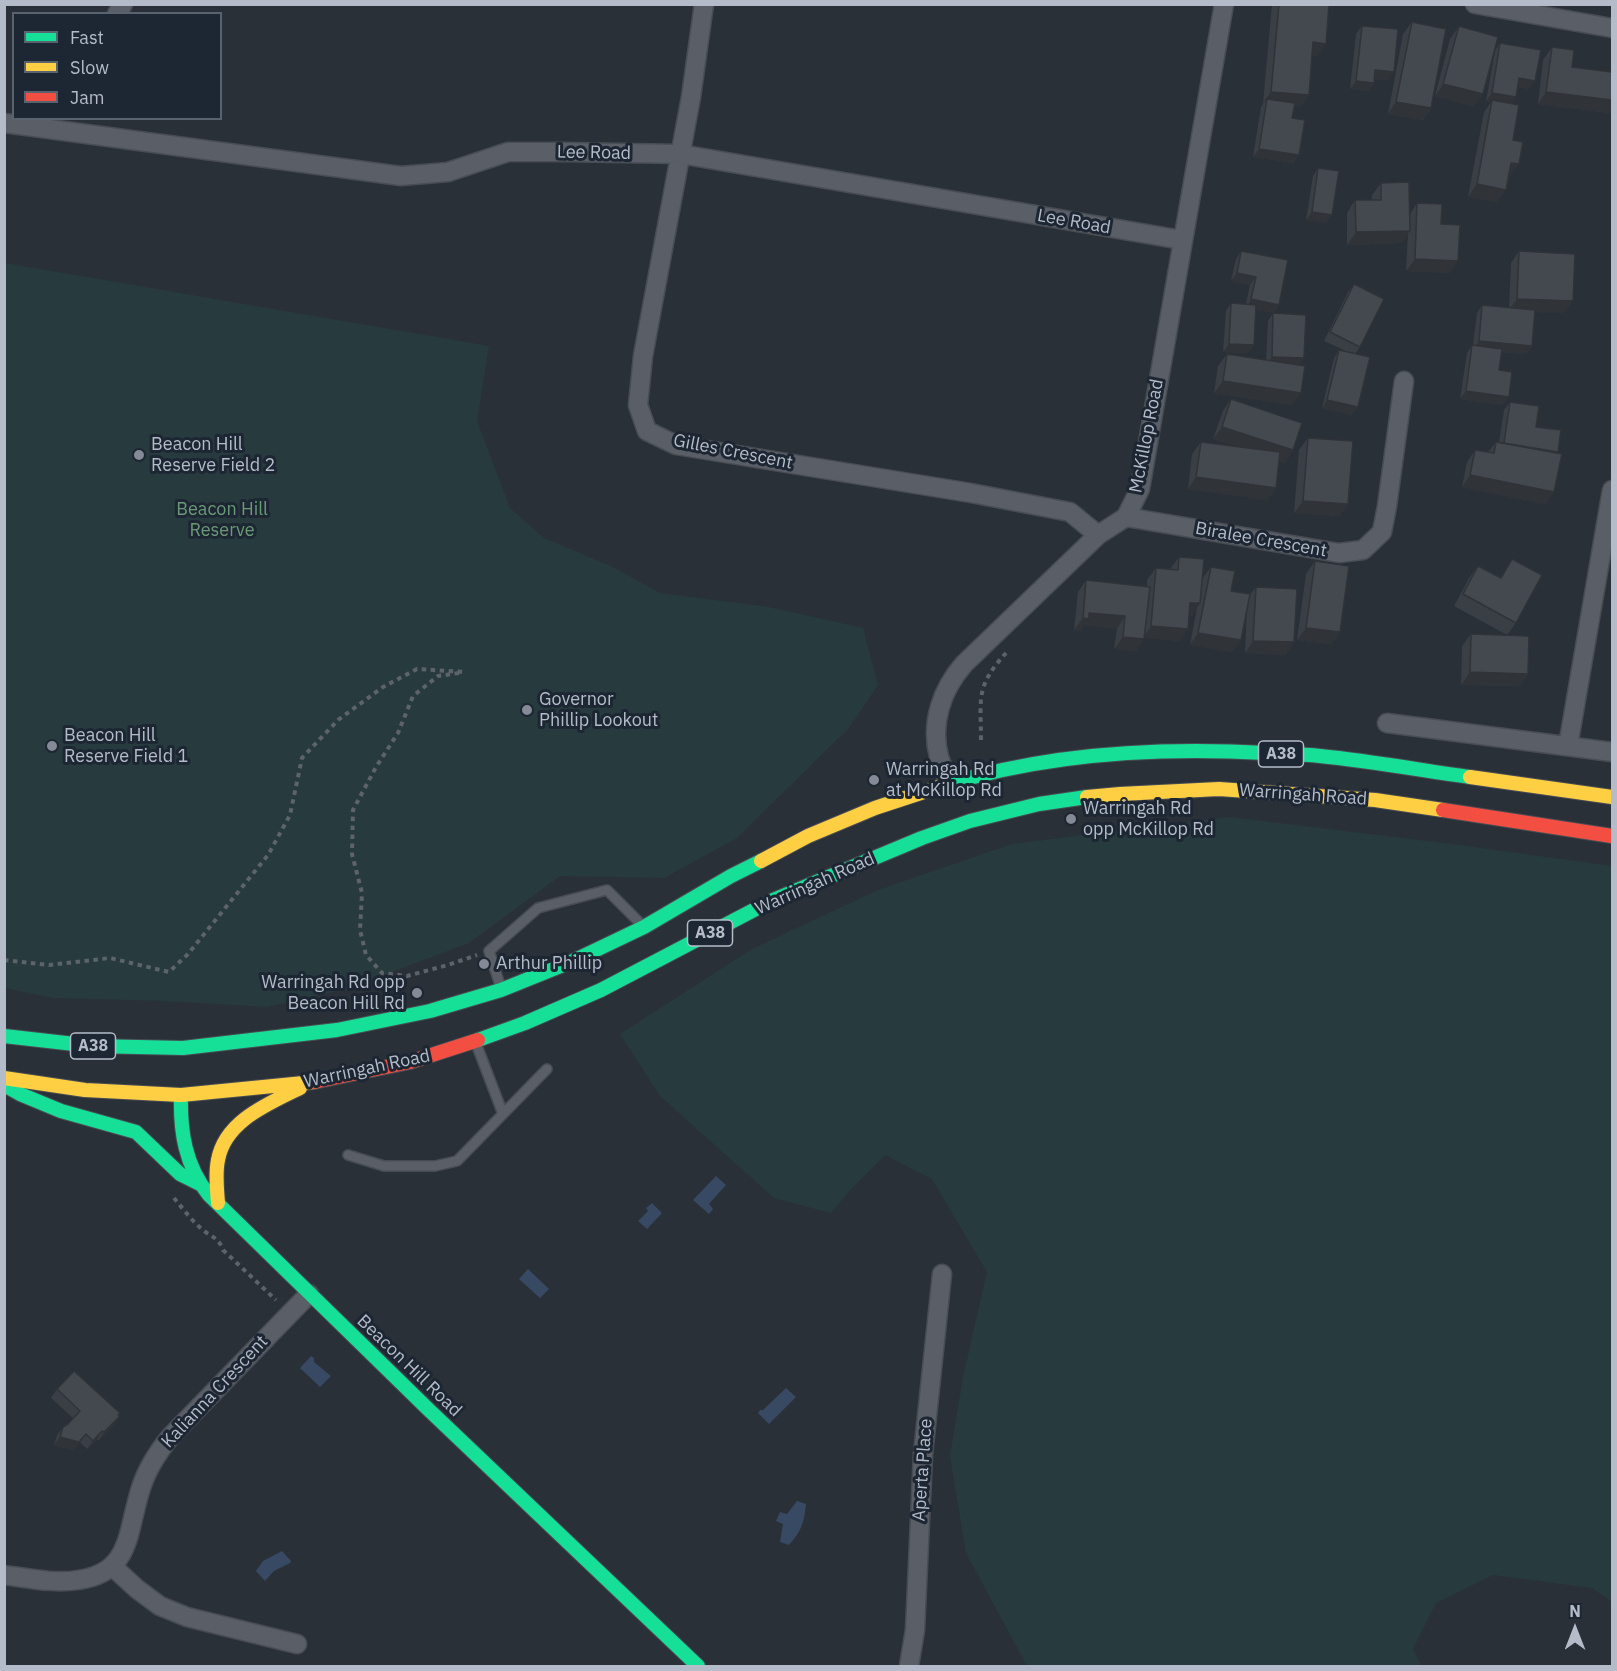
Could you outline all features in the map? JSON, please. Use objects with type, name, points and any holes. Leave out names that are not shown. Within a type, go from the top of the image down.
[{"type":"main road","name":"Warringah Road","points":[[4,1036],[22,1040],[182,1054],[337,1030],[430,1011],[501,990],[573,961],[644,927],[731,876],[808,836],[875,808],[951,789],[1011,768],[1072,758],[1142,752],[1212,750],[1320,756],[1612,797]]},
{"type":"main road","name":"Warringah Road","points":[[4,1078],[85,1090],[181,1089],[218,1092],[311,1083],[410,1062],[525,1023],[601,990],[771,901],[922,838],[962,818],[1072,799],[1219,789],[1375,800],[1612,836]]},
{"type":"main road","points":[[218,1203],[216,1176],[219,1156],[232,1130],[260,1109],[311,1083]]},
{"type":"main road","points":[[4,1085],[61,1111],[136,1132],[180,1174],[200,1184]]},
{"type":"main road","name":"Beacon Hill Road","points":[[181,1089],[180,1120],[184,1143],[188,1161],[200,1184],[309,1294],[698,1666]]},
{"type":"street","name":"Gilles Crescent","points":[[704,4],[691,97],[643,356],[638,405],[647,431],[676,445],[971,493],[1071,512],[1098,536]]},
{"type":"street","name":"McKillop Road","points":[[951,789],[939,758],[936,730],[940,706],[953,677],[1098,536],[1126,517],[1140,489],[1224,4]]},
{"type":"street","points":[[1474,4],[1612,28]]},
{"type":"street","name":"Lee Road","points":[[4,123],[39,123],[400,176],[447,172],[507,152],[680,154],[1182,240]]},
{"type":"street","name":"Biralee Crescent","points":[[1126,517],[1339,553],[1363,550],[1382,532],[1404,381]]},
{"type":"street","points":[[1568,746],[1612,490]]},
{"type":"street","points":[[1387,723],[1612,752]]},
{"type":"street","name":"Aperta Place","points":[[909,1666],[915,1630],[923,1454],[942,1274]]},
{"type":"street","name":"Kalianna Crescent","points":[[113,1567],[124,1552],[139,1493],[158,1453],[171,1436],[309,1294]]},
{"type":"street","points":[[4,1575],[76,1581],[97,1576],[113,1567],[160,1606],[187,1617],[297,1644]]},
{"type":"lane","points":[[501,990],[489,951],[538,908],[607,890],[644,927]]},
{"type":"lane","points":[[476,1041],[503,1114]]},
{"type":"lane","points":[[348,1155],[384,1166],[435,1166],[457,1161],[547,1069]]},
{"type":"path","points":[[981,740],[980,694],[992,669],[1012,647]]},
{"type":"path","points":[[4,960],[49,966],[110,958],[169,972],[188,954],[268,855],[290,815],[302,759],[338,720],[383,687],[417,669],[465,672],[438,676],[413,696],[398,733],[376,767],[353,810],[352,854],[362,893],[360,930],[366,955],[382,973],[407,976],[447,966],[489,951]]},
{"type":"path","points":[[168,1191],[207,1234],[221,1243],[224,1250],[279,1303]]},
{"type":"green space","name":"Beacon Hill Reserve","points":[[5,263],[489,346],[477,421],[510,508],[544,538],[613,567],[660,593],[769,607],[863,628],[878,685],[848,729],[737,838],[664,878],[560,876],[469,943],[347,989],[267,1007],[53,998],[5,988]]},
{"type":"green space","points":[[1229,817],[1612,866],[1612,1602],[1592,1588],[1493,1575],[1436,1603],[1413,1649],[1421,1666],[1027,1666],[966,1553],[950,1456],[963,1377],[987,1272],[932,1179],[885,1155],[831,1213],[774,1198],[660,1096],[620,1034],[752,949],[878,890],[1012,844]]},
{"type":"water","points":[[716,1176],[726,1185],[709,1204],[713,1209],[709,1214],[693,1200]]},
{"type":"water","points":[[652,1203],[662,1213],[647,1229],[638,1221]]},
{"type":"water","points":[[528,1269],[549,1289],[540,1298],[519,1279]]},
{"type":"water","points":[[311,1356],[314,1362],[331,1376],[320,1387],[300,1368]]},
{"type":"water","points":[[786,1388],[796,1397],[769,1424],[758,1413]]},
{"type":"water","points":[[797,1501],[806,1504],[804,1516],[800,1530],[789,1545],[780,1542],[783,1524],[776,1521],[780,1512],[787,1514]]},
{"type":"water","points":[[282,1551],[291,1561],[290,1563],[274,1571],[265,1581],[256,1571],[263,1561]]},
{"type":"building","points":[[1279,4],[1329,4],[1326,44],[1313,42],[1309,95],[1271,92]]},
{"type":"building","points":[[1412,22],[1446,29],[1431,108],[1396,102]]},
{"type":"building","points":[[1362,26],[1398,29],[1394,72],[1375,70],[1374,83],[1356,81]]},
{"type":"building","points":[[1459,26],[1498,37],[1483,94],[1443,84]]},
{"type":"building","points":[[1500,43],[1541,50],[1535,81],[1519,78],[1516,97],[1492,93]]},
{"type":"building","points":[[1552,47],[1574,50],[1572,67],[1612,72],[1612,100],[1546,92]]},
{"type":"building","points":[[1267,99],[1295,103],[1292,118],[1305,120],[1299,155],[1259,149]]},
{"type":"building","points":[[1492,100],[1519,105],[1513,140],[1523,142],[1519,164],[1511,163],[1506,190],[1477,184]]},
{"type":"building","points":[[1318,168],[1339,171],[1332,215],[1312,212]]},
{"type":"building","points":[[1409,182],[1410,231],[1356,232],[1355,200],[1381,200],[1381,183]]},
{"type":"building","points":[[1417,203],[1442,204],[1441,224],[1460,225],[1458,261],[1415,259]]},
{"type":"building","points":[[1241,251],[1288,260],[1279,305],[1251,299],[1256,277],[1237,273]]},
{"type":"building","points":[[1519,251],[1575,254],[1573,301],[1517,299]]},
{"type":"building","points":[[1354,284],[1384,299],[1360,347],[1330,332]]},
{"type":"building","points":[[1231,303],[1256,305],[1254,345],[1229,344]]},
{"type":"building","points":[[1482,305],[1535,310],[1532,346],[1479,341]]},
{"type":"building","points":[[1273,313],[1306,315],[1304,358],[1272,357]]},
{"type":"building","points":[[1472,345],[1502,349],[1499,370],[1512,372],[1509,397],[1466,391]]},
{"type":"building","points":[[1339,350],[1370,357],[1358,407],[1327,400]]},
{"type":"building","points":[[1227,354],[1305,366],[1301,393],[1223,381]]},
{"type":"building","points":[[1231,399],[1302,423],[1293,450],[1222,427]]},
{"type":"building","points":[[1510,402],[1539,406],[1536,427],[1561,430],[1558,452],[1504,443]]},
{"type":"building","points":[[1308,438],[1353,441],[1348,504],[1303,501]]},
{"type":"building","points":[[1201,442],[1280,452],[1276,488],[1196,477]]},
{"type":"building","points":[[1496,442],[1562,454],[1554,492],[1470,475],[1475,450],[1494,453]]},
{"type":"building","points":[[1179,557],[1204,559],[1200,603],[1190,603],[1188,629],[1151,626],[1156,568],[1178,570]]},
{"type":"building","points":[[1512,559],[1542,575],[1516,623],[1463,594],[1478,566],[1501,578]]},
{"type":"building","points":[[1315,561],[1349,566],[1340,632],[1306,628]]},
{"type":"building","points":[[1211,567],[1235,571],[1231,591],[1250,594],[1241,640],[1198,633]]},
{"type":"building","points":[[1086,580],[1150,587],[1144,639],[1123,637],[1125,616],[1089,613],[1089,619],[1083,618]]},
{"type":"building","points":[[1256,587],[1297,589],[1294,642],[1253,641]]},
{"type":"building","points":[[1471,634],[1529,636],[1528,674],[1470,672]]},
{"type":"building","points":[[74,1371],[120,1413],[118,1415],[120,1416],[93,1441],[86,1434],[79,1442],[60,1437],[63,1427],[80,1411],[57,1389]]},
{"type":"traffic: fast","points":[[945,785],[984,774],[1064,759],[1185,751],[1313,755],[1470,777]]},
{"type":"traffic: fast","points":[[478,1040],[525,1023],[601,990],[771,901],[922,838],[970,821],[1039,804],[1087,797]]},
{"type":"traffic: fast","points":[[4,1036],[92,1046],[183,1048],[337,1030],[430,1011],[501,990],[573,961],[644,927],[761,861]]},
{"type":"traffic: fast","points":[[4,1085],[61,1111],[136,1132],[180,1174],[200,1184]]},
{"type":"traffic: fast","points":[[181,1095],[183,1135],[189,1160],[209,1195],[429,1410],[698,1666]]},
{"type":"traffic: slow","points":[[1470,777],[1612,797]]},
{"type":"traffic: slow","points":[[761,861],[808,836],[875,808],[945,785]]},
{"type":"traffic: slow","points":[[1087,797],[1219,789],[1375,800],[1443,810]]},
{"type":"traffic: slow","points":[[4,1078],[85,1090],[181,1095],[314,1082]]},
{"type":"traffic: slow","points":[[218,1203],[217,1165],[222,1146],[229,1135],[250,1115],[300,1088]]},
{"type":"traffic: jam","points":[[1443,810],[1612,836]]},
{"type":"traffic: jam","points":[[314,1082],[410,1062],[478,1040]]},
{"type":"place","name":"Beacon Hill Reserve Field 2","points":[[139,455]]},
{"type":"place","name":"Governor Phillip Lookout","points":[[527,710]]},
{"type":"place","name":"Beacon Hill Reserve Field 1","points":[[52,746]]},
{"type":"place","name":"Warringah Rd at McKillop Rd","points":[[874,780]]},
{"type":"place","name":"Warringah Rd opp McKillop Rd","points":[[1071,819]]},
{"type":"place","name":"Arthur Phillip","points":[[484,964]]},
{"type":"place","name":"Warringah Rd opp Beacon Hill Rd","points":[[417,993]]}]
